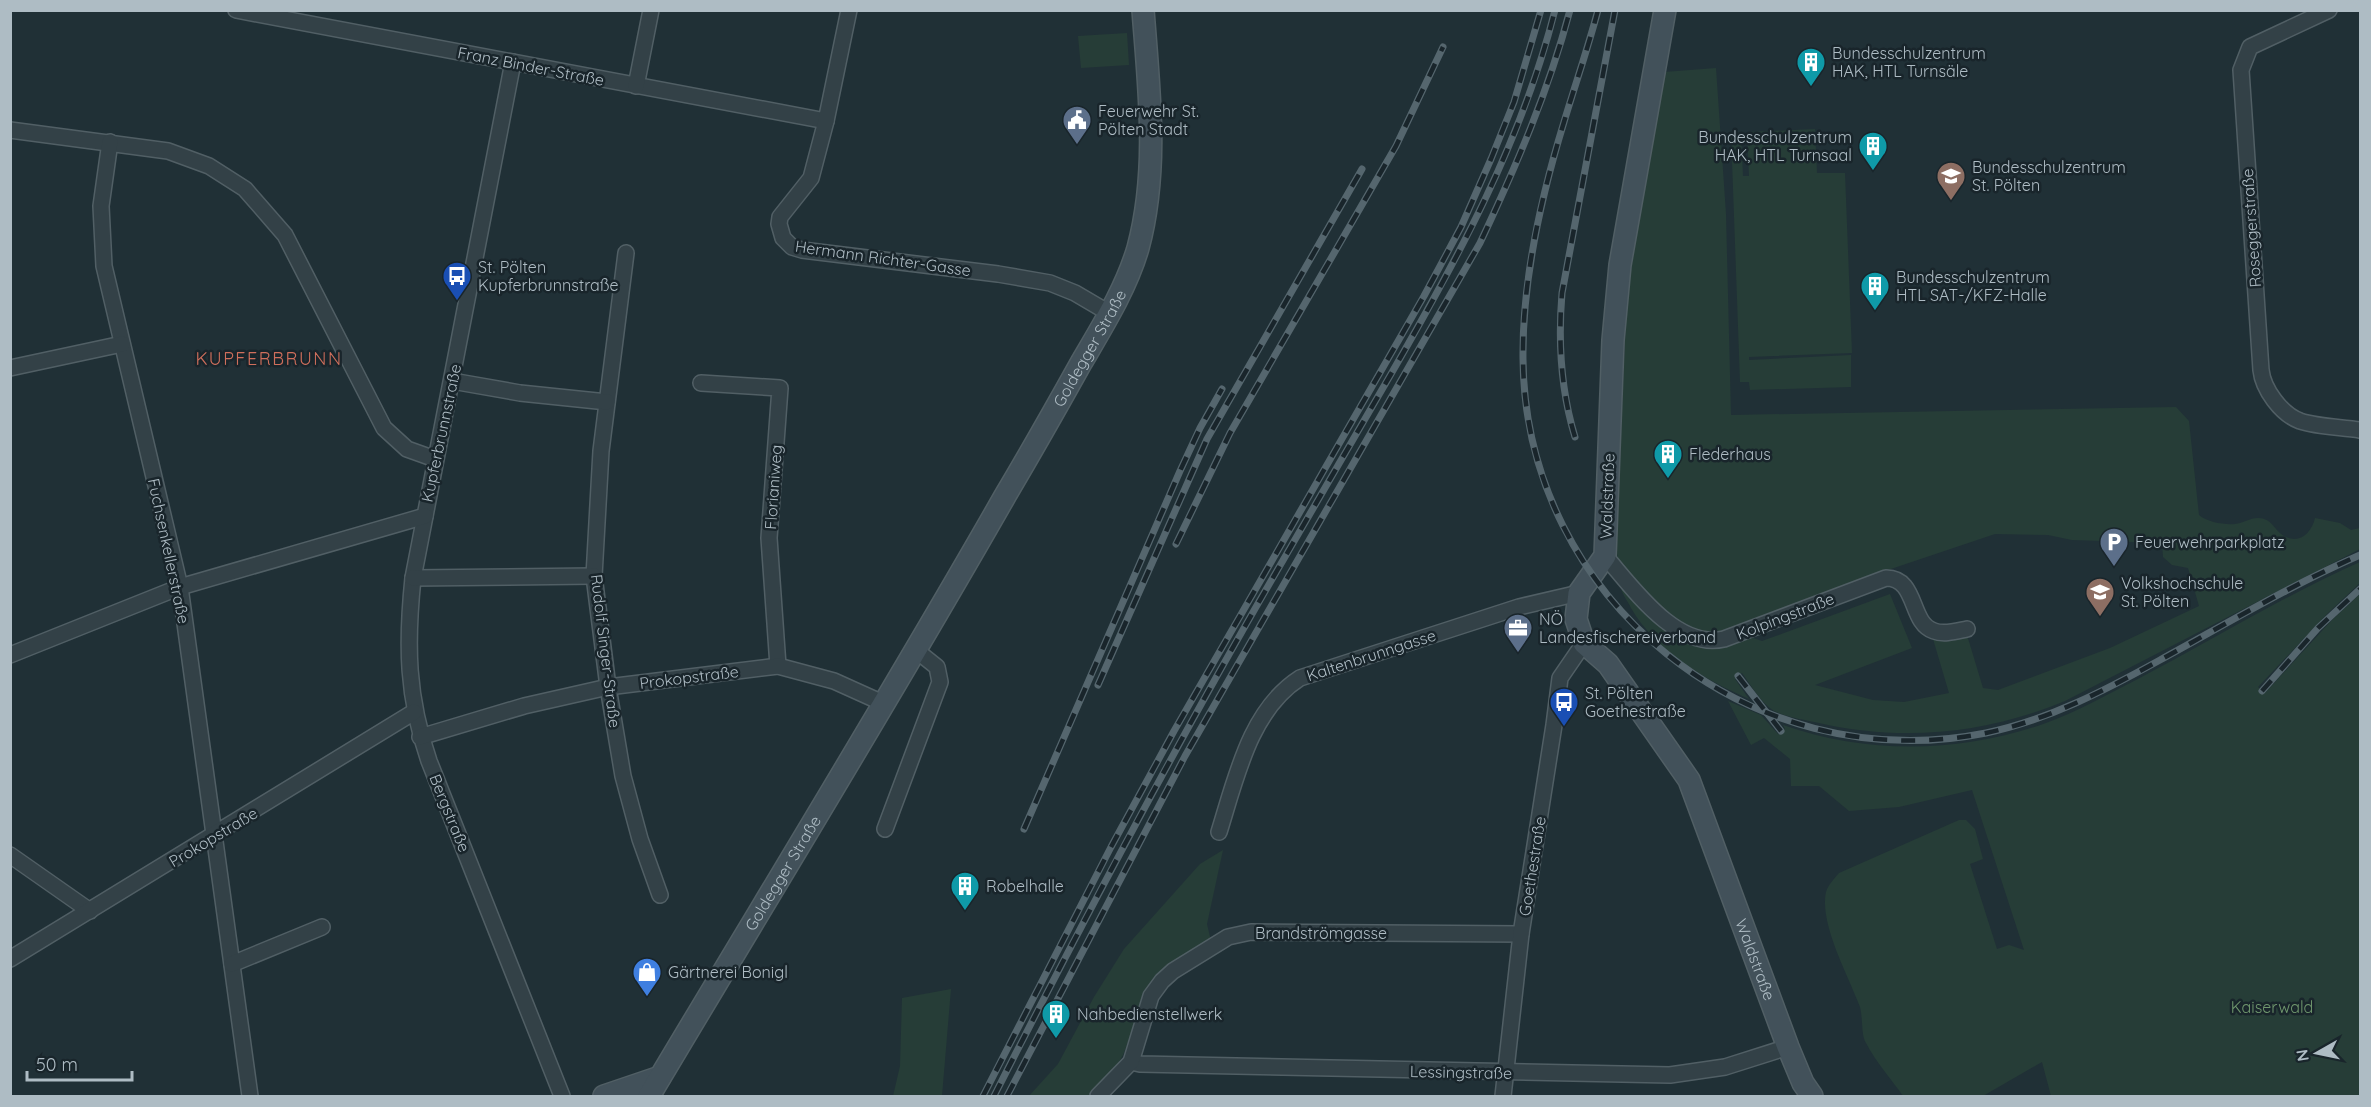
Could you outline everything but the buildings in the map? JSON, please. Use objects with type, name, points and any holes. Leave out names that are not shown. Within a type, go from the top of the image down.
[{"type":"main road","name":"Goldegger Straße","points":[[649,1096],[917,651],[1128,276],[1138,248],[1150,172],[1150,114],[1143,10]]},
{"type":"main road","name":"Waldstraße","points":[[1579,592],[1605,556],[1613,340],[1620,265],[1665,10]]},
{"type":"main road","points":[[1579,592],[1576,619],[1584,643]]},
{"type":"main road","name":"Waldstraße","points":[[1584,643],[1608,664],[1689,780],[1788,1047],[1803,1083],[1812,1096]]},
{"type":"main road","points":[[604,1096],[660,1077]]},
{"type":"street","name":"Franz Binder-Straße","points":[[236,10],[275,13],[513,62],[826,121]]},
{"type":"street","points":[[636,86],[651,10]]},
{"type":"street","name":"Hermann Richter-Gasse","points":[[849,10],[826,121],[809,182],[780,218],[783,238],[792,247],[1050,283],[1075,293],[1109,313]]},
{"type":"street","name":"Roseggerstraße","points":[[2328,10],[2250,47],[2241,70],[2262,378],[2275,400],[2297,420],[2361,430]]},
{"type":"street","name":"Kupferbrunnstraße","points":[[10,655],[180,587],[424,516],[513,62]]},
{"type":"street","points":[[10,130],[168,151],[209,166],[245,189],[285,235],[384,428],[407,449],[435,459]]},
{"type":"street","name":"Fuchsenkellerstraße","points":[[110,142],[101,206],[104,266],[180,587],[250,1096]]},
{"type":"street","name":"Rudolf Singer-Straße","points":[[626,253],[597,494],[594,576],[608,687],[623,776],[640,839],[660,895]]},
{"type":"street","points":[[10,368],[122,344]]},
{"type":"street","points":[[452,381],[519,393],[607,402]]},
{"type":"street","name":"Florianiweg","points":[[701,383],[780,388],[769,538],[778,666]]},
{"type":"street","name":"Bergstraße","points":[[424,516],[409,615],[409,657],[414,712],[420,737],[562,1096]]},
{"type":"street","name":"Kolpingstraße","points":[[1605,556],[1661,616],[1686,636],[1696,640],[1724,639],[1879,580],[1892,578],[1905,586],[1924,625],[1934,631],[1967,629]]},
{"type":"street","points":[[413,578],[594,576]]},
{"type":"street","name":"Kaltenbrunngasse","points":[[1219,832],[1243,756],[1271,704],[1284,689],[1300,678],[1497,614],[1579,592]]},
{"type":"street","name":"Goethestraße","points":[[1503,1096],[1521,934],[1560,678],[1584,643]]},
{"type":"street","points":[[885,829],[940,682],[937,667],[917,651]]},
{"type":"street","name":"Prokopstraße","points":[[420,737],[524,706],[608,687],[778,666],[834,681],[885,704]]},
{"type":"street","name":"Prokopstraße","points":[[10,959],[414,712]]},
{"type":"street","points":[[10,855],[90,911]]},
{"type":"street","points":[[232,964],[322,927]]},
{"type":"street","name":"Brandströmgasse","points":[[1098,1096],[1131,1062],[1151,996],[1162,981],[1173,971],[1210,948],[1238,934],[1251,932],[1521,934]]},
{"type":"street","name":"Lessingstraße","points":[[1131,1062],[1504,1073],[1671,1075],[1725,1067],[1788,1047]]},
{"type":"green space","points":[[1127,33],[1129,65],[1081,68],[1078,36]]},
{"type":"green space","points":[[1716,68],[1726,214],[1731,415],[2176,407],[2189,421],[2199,515],[2211,521],[2226,524],[2255,518],[2267,520],[2281,534],[2295,539],[2308,532],[2315,518],[2340,523],[2351,530],[2360,528],[2360,549],[2065,701],[2005,721],[1944,732],[1913,733],[1850,729],[1796,718],[1769,708],[1742,673],[1735,679],[1749,699],[1715,683],[1682,662],[1653,637],[1641,623],[1621,587],[1638,604],[1671,630],[1704,645],[1725,643],[1744,635],[1762,641],[1890,594],[1912,648],[1815,685],[1873,700],[1904,702],[1949,693],[1933,639],[1967,635],[1983,688],[1998,690],[2110,648],[2199,606],[2188,568],[2172,565],[2163,557],[2162,543],[2072,540],[2048,535],[1995,534],[1882,572],[1732,631],[1716,635],[1702,635],[1684,628],[1640,588],[1618,560],[1616,546],[1626,316],[1631,270],[1664,72]]},
{"type":"green space","points":[[1815,129],[1817,173],[1845,173],[1852,353],[1749,357],[1749,360],[1851,355],[1851,387],[1750,390],[1749,382],[1740,382],[1731,133],[1741,132],[1743,176],[1749,176],[1747,132]]},
{"type":"green space","name":"Kaiserwald","points":[[2360,562],[2360,583],[2328,613],[2258,687],[2265,693],[2332,620],[2360,594],[2360,1096],[2051,1096],[2042,1062],[1983,1096],[1903,1096],[1864,1040],[1860,1007],[1831,935],[1825,905],[1826,892],[1839,873],[1959,820],[1966,820],[1975,829],[1983,859],[1970,864],[1997,949],[2009,945],[2024,950],[1972,790],[1899,807],[1849,811],[1819,786],[1791,786],[1790,759],[1764,738],[1751,745],[1728,701],[1761,715],[1778,734],[1785,729],[1783,725],[1848,742],[1881,745],[1948,745],[2014,733],[2058,719],[2080,709],[2303,589]]},
{"type":"green space","points":[[1223,850],[1207,924],[1211,941],[1149,989],[1123,1055],[1113,1072],[1088,1096],[1029,1096],[1058,1064],[1094,997],[1124,949],[1200,864]]},
{"type":"green space","points":[[951,989],[942,1096],[893,1096],[900,1066],[902,998]]},
{"type":"railway","points":[[983,1096],[1111,847],[1174,731],[1424,296],[1461,227],[1514,102],[1541,10]]},
{"type":"railway","points":[[994,1096],[1163,773],[1464,242],[1486,198],[1525,106],[1555,10]]},
{"type":"railway","points":[[1007,1096],[1185,756],[1480,243],[1530,129],[1552,71],[1570,10]]},
{"type":"railway","points":[[1598,10],[1556,150],[1534,239],[1526,299],[1523,359],[1534,446],[1563,526],[1608,596],[1667,654],[1736,699],[1814,728],[1898,740],[1986,733],[2054,712],[2097,693],[2284,592],[2360,555]]},
{"type":"railway","points":[[1575,437],[1566,402],[1562,366],[1560,329],[1562,293],[1615,10]]},
{"type":"railway","points":[[1176,544],[1230,433],[1396,146],[1443,47]]},
{"type":"railway","points":[[1098,685],[1207,439],[1362,169]]},
{"type":"railway","points":[[1024,829],[1180,471],[1200,428],[1222,389]]},
{"type":"railway","points":[[2262,691],[2318,628],[2360,589]]},
{"type":"railway","points":[[1738,676],[1781,731]]},
{"type":"place","name":"Bundesschulzentrum HAK, HTL Turnsäle","points":[[1811,88]]},
{"type":"place","name":"Feuerwehr St. Pölten Stadt","points":[[1077,146]]},
{"type":"place","name":"Bundesschulzentrum HAK, HTL Turnsaal","points":[[1873,172]]},
{"type":"place","name":"Bundesschulzentrum St. Pölten","points":[[1951,202]]},
{"type":"place","name":"St. Pölten Kupferbrunnstraße","points":[[457,302]]},
{"type":"place","name":"Bundesschulzentrum HTL SAT-/KFZ-Halle","points":[[1875,312]]},
{"type":"place","name":"Flederhaus","points":[[1668,480]]},
{"type":"place","name":"Feuerwehrparkplatz","points":[[2114,568]]},
{"type":"place","name":"Volkshochschule St. Pölten","points":[[2100,618]]},
{"type":"place","name":"NÖ Landesfischereiverband","points":[[1518,654]]},
{"type":"place","name":"St. Pölten Goethestraße","points":[[1564,728]]},
{"type":"place","name":"Robelhalle","points":[[965,912]]},
{"type":"place","name":"Gärtnerei Bonigl","points":[[647,998]]},
{"type":"place","name":"Nahbedienstellwerk","points":[[1056,1040]]},
{"type":"district","name":"KUPFERBRUNN","points":[[269,358]]}]
